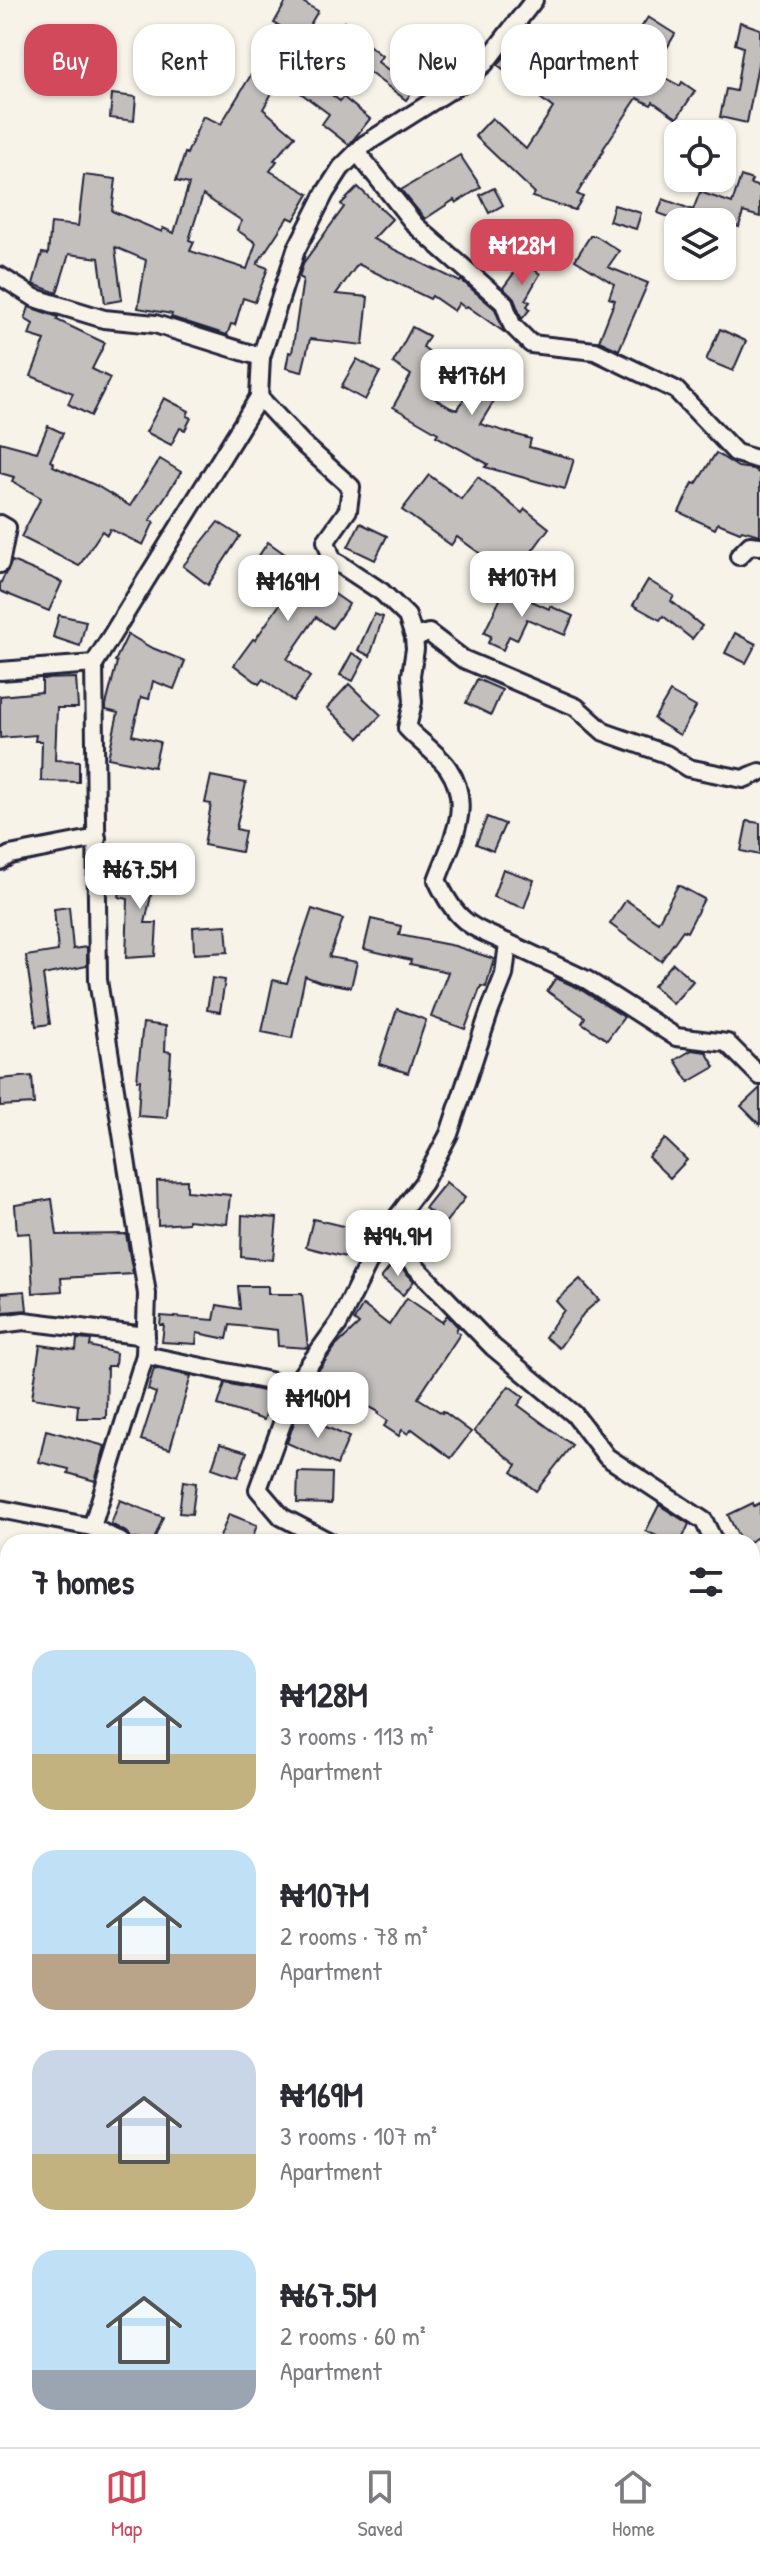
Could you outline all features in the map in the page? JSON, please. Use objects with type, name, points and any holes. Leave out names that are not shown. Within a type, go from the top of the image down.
[{"type":"street","points":[[92,1527],[145,1355],[147,1294],[98,980],[94,664],[259,397],[261,357],[296,250],[341,168],[365,144],[460,84],[485,63],[534,0]]},
{"type":"street","points":[[357,152],[415,225],[504,303],[512,325],[531,344],[595,351],[676,390],[736,453],[760,460]]},
{"type":"street","points":[[0,276],[35,298],[104,319],[155,324],[261,357]]},
{"type":"street","points":[[259,397],[302,443],[351,487],[348,510],[326,541],[332,559],[382,592],[407,616],[414,637],[411,675],[413,702],[407,728],[447,766],[462,804],[437,880],[449,905],[469,926],[587,980],[676,1037],[727,1043],[760,1076]]},
{"type":"street","points":[[0,524],[7,528],[0,564]]},
{"type":"street","points":[[739,556],[750,545],[760,546]]},
{"type":"street","points":[[414,637],[429,633],[463,659],[576,707],[604,732],[666,754],[688,768],[743,779],[760,772]]},
{"type":"street","points":[[0,671],[94,664]]},
{"type":"street","points":[[0,861],[10,855],[97,838]]},
{"type":"street","points":[[315,1534],[282,1517],[258,1489],[298,1380],[339,1323],[383,1233],[423,1183],[449,1134],[504,975],[508,943]]},
{"type":"street","points":[[383,1233],[493,1347],[574,1414],[607,1457],[704,1521],[710,1534]]},
{"type":"street","points":[[0,1324],[24,1321],[146,1336]]},
{"type":"street","points":[[145,1355],[288,1385],[298,1380]]},
{"type":"street","points":[[1,1512],[92,1527],[106,1534]]},
{"type":"building","points":[[287,0],[299,0],[318,11],[310,24],[274,23]]},
{"type":"building","points":[[648,17],[659,24],[643,24]]},
{"type":"building","points":[[740,22],[760,29],[760,54],[747,123],[720,117],[726,89],[736,91],[743,47],[735,44]]},
{"type":"building","points":[[667,29],[675,34],[667,48]]},
{"type":"building","points":[[374,49],[382,56],[378,62],[390,71],[390,88],[374,76]]},
{"type":"building","points":[[251,75],[251,96],[270,96],[263,109],[295,136],[274,160],[277,161],[270,171],[309,194],[294,220],[288,217],[257,264],[268,268],[255,302],[243,298],[235,325],[231,324],[227,335],[171,317],[172,314],[138,308],[146,260],[115,247],[122,300],[105,303],[99,258],[69,254],[57,293],[33,284],[42,253],[48,254],[51,223],[78,226],[84,175],[116,179],[112,211],[162,232],[163,228],[174,233],[189,184],[176,181],[185,153],[203,116],[221,124]],"holes":[[[203,195],[242,221],[237,230],[256,243],[247,269],[190,251],[194,242],[189,240]]]},
{"type":"building","points":[[667,79],[680,86],[682,82],[695,91],[677,118],[653,102],[651,105],[637,98],[577,194],[583,197],[575,210],[532,197],[535,193],[475,136],[492,118],[526,149],[553,108],[538,96],[667,96]]},
{"type":"building","points":[[112,96],[136,97],[134,121],[110,118]]},
{"type":"building","points":[[305,96],[333,96],[340,101],[343,97],[370,119],[349,145],[322,124],[329,114]]},
{"type":"building","points":[[460,155],[481,187],[425,219],[401,190]]},
{"type":"building","points":[[741,176],[752,180],[750,184],[760,187],[760,217],[743,212],[739,227],[736,226],[736,208],[694,208],[700,192],[732,203]]},
{"type":"building","points":[[358,187],[392,219],[373,239],[461,280],[495,309],[504,332],[467,306],[465,308],[459,303],[454,311],[432,296],[430,299],[358,264],[336,294],[368,297],[363,345],[310,339],[302,372],[286,368],[289,352],[292,353],[303,279],[299,277],[304,262],[344,207],[341,204]]},
{"type":"building","points":[[494,188],[503,205],[489,213],[480,195]]},
{"type":"building","points":[[663,199],[688,208],[664,208],[664,215],[658,213]]},
{"type":"building","points":[[614,205],[641,213],[636,229],[609,221]]},
{"type":"building","points":[[590,236],[596,236],[619,251],[608,267],[648,283],[619,350],[599,341],[615,300],[609,298],[614,284],[575,260]]},
{"type":"building","points":[[523,261],[540,274],[525,300],[530,302],[527,306],[530,309],[522,319],[514,299],[503,288]]},
{"type":"building","points":[[29,307],[58,317],[57,320],[105,343],[92,369],[110,378],[91,416],[68,404],[73,393],[31,376],[45,340],[29,335],[33,324],[25,319]]},
{"type":"building","points":[[412,327],[429,336],[423,347],[447,364],[427,394],[451,408],[457,410],[487,360],[511,373],[480,424],[531,439],[529,447],[574,459],[565,489],[485,467],[488,464],[436,436],[438,433],[393,407],[411,375],[393,363]]},
{"type":"building","points":[[720,329],[746,341],[733,371],[706,360]]},
{"type":"building","points":[[357,359],[380,372],[365,400],[341,387]]},
{"type":"building","points":[[164,398],[189,411],[187,416],[191,418],[185,430],[180,428],[171,445],[146,432]]},
{"type":"building","points":[[48,426],[63,433],[50,461],[54,463],[53,466],[97,486],[130,506],[160,459],[181,472],[150,520],[154,522],[143,545],[110,529],[107,535],[102,531],[79,566],[21,537],[41,498],[12,481],[14,477],[0,473],[0,442],[37,452]]},
{"type":"building","points":[[716,453],[738,467],[753,469],[760,474],[760,535],[740,532],[718,523],[715,529],[679,512],[693,483],[696,484]]},
{"type":"building","points":[[429,475],[461,499],[478,477],[522,513],[525,509],[549,528],[513,577],[457,537],[451,545],[402,510]]},
{"type":"building","points":[[218,522],[240,536],[208,585],[183,566]]},
{"type":"building","points":[[360,523],[387,536],[375,560],[348,547]]},
{"type":"building","points":[[268,542],[299,564],[297,568],[349,604],[332,628],[316,617],[287,659],[310,677],[293,701],[263,679],[259,684],[234,665],[289,591],[252,566]]},
{"type":"building","points":[[12,561],[62,582],[49,611],[0,591],[0,584]]},
{"type":"building","points":[[648,580],[674,596],[671,601],[702,626],[692,639],[663,616],[660,620],[633,605]]},
{"type":"building","points":[[505,589],[573,616],[565,635],[527,619],[517,640],[509,636],[503,650],[488,643],[491,636],[484,633]]},
{"type":"building","points":[[374,614],[383,617],[370,656],[358,650]]},
{"type":"building","points":[[59,615],[86,621],[80,646],[53,637]]},
{"type":"building","points":[[735,633],[756,644],[746,663],[725,653]]},
{"type":"building","points":[[128,634],[185,661],[174,689],[153,681],[149,699],[141,697],[132,735],[160,742],[154,767],[108,758],[118,713],[106,710],[106,705],[115,661]]},
{"type":"building","points":[[352,653],[364,660],[353,681],[340,675]]},
{"type":"building","points":[[76,678],[78,708],[57,708],[55,760],[79,761],[79,782],[41,781],[42,741],[35,741],[36,735],[0,738],[0,696],[42,692],[42,679]]},
{"type":"building","points":[[477,679],[502,690],[491,715],[466,703]]},
{"type":"building","points":[[349,684],[381,715],[359,738],[327,708]]},
{"type":"building","points":[[670,692],[696,707],[680,735],[654,719]]},
{"type":"building","points":[[211,776],[246,783],[236,829],[245,831],[241,852],[204,845],[211,804],[205,803]]},
{"type":"building","points":[[487,817],[505,824],[493,851],[476,844]]},
{"type":"building","points":[[747,821],[760,823],[760,855],[741,851]]},
{"type":"building","points":[[145,860],[158,863],[145,923],[157,923],[155,956],[126,958],[128,899],[119,897],[125,868],[142,872]]},
{"type":"building","points":[[503,869],[534,880],[524,908],[493,897]]},
{"type":"building","points":[[678,885],[704,899],[687,932],[683,930],[661,961],[610,924],[626,900],[658,922]]},
{"type":"building","points":[[69,907],[73,949],[87,947],[87,966],[43,975],[50,1024],[36,1026],[26,956],[58,951],[54,909]]},
{"type":"building","points":[[312,909],[343,919],[329,957],[357,962],[351,987],[305,976],[292,1038],[262,1032],[273,980],[287,983]]},
{"type":"building","points":[[371,919],[401,926],[399,935],[455,946],[494,959],[486,987],[481,986],[465,1029],[431,1017],[448,972],[364,949]]},
{"type":"building","points":[[226,925],[228,952],[194,954],[193,927]]},
{"type":"building","points":[[673,963],[693,981],[673,1004],[653,986]]},
{"type":"building","points":[[212,978],[225,980],[220,1012],[207,1010]]},
{"type":"building","points":[[556,978],[624,1017],[607,1040],[582,1023],[585,1017],[547,991]]},
{"type":"building","points":[[397,1009],[426,1020],[408,1073],[379,1064]]},
{"type":"building","points":[[143,1023],[166,1026],[165,1051],[171,1052],[167,1118],[138,1116],[140,1080],[137,1080]]},
{"type":"building","points":[[692,1050],[706,1052],[715,1067],[689,1082],[675,1060]]},
{"type":"building","points":[[32,1076],[34,1104],[0,1106],[0,1079]]},
{"type":"building","points":[[760,1088],[760,1125],[741,1106]]},
{"type":"building","points":[[665,1139],[687,1160],[670,1178],[648,1157]]},
{"type":"building","points":[[187,1180],[187,1191],[230,1195],[227,1224],[188,1220],[188,1223],[158,1225],[157,1181]]},
{"type":"building","points":[[446,1182],[465,1198],[445,1223],[425,1208]]},
{"type":"building","points":[[52,1199],[57,1235],[126,1234],[133,1274],[61,1278],[62,1291],[33,1293],[30,1233],[17,1234],[15,1205]]},
{"type":"building","points":[[242,1215],[277,1218],[273,1260],[241,1257]]},
{"type":"building","points":[[313,1219],[360,1230],[353,1259],[306,1247]]},
{"type":"building","points":[[395,1261],[414,1281],[403,1295],[381,1278]]},
{"type":"building","points":[[580,1279],[599,1300],[584,1313],[559,1348],[545,1337],[564,1310],[556,1301]]},
{"type":"building","points":[[238,1286],[268,1286],[268,1294],[302,1294],[308,1348],[278,1346],[277,1330],[230,1325],[227,1339],[197,1333],[196,1344],[162,1342],[164,1325],[160,1325],[161,1316],[214,1320],[217,1305],[240,1309]]},
{"type":"building","points":[[25,1291],[27,1310],[3,1312],[1,1293]]},
{"type":"building","points":[[407,1298],[442,1322],[447,1315],[460,1334],[418,1398],[443,1411],[471,1432],[451,1458],[412,1429],[408,1434],[402,1430],[399,1436],[384,1426],[388,1421],[379,1412],[341,1392],[318,1371],[336,1346],[359,1324],[354,1320],[363,1305],[389,1325]]},
{"type":"building","points":[[77,1339],[91,1340],[90,1346],[116,1353],[115,1366],[107,1366],[106,1418],[77,1418],[78,1405],[32,1398],[40,1345],[76,1350]]},
{"type":"building","points":[[154,1368],[191,1376],[170,1449],[141,1440],[156,1393],[148,1390]]},
{"type":"building","points":[[225,1383],[273,1393],[264,1420],[218,1405]]},
{"type":"building","points":[[509,1386],[524,1397],[518,1405],[572,1445],[536,1491],[512,1472],[517,1465],[474,1431]]},
{"type":"building","points":[[297,1414],[349,1437],[337,1465],[287,1443]]},
{"type":"building","points":[[46,1430],[105,1446],[95,1481],[68,1473],[69,1469],[39,1462]]},
{"type":"building","points":[[220,1444],[247,1452],[238,1477],[212,1468]]},
{"type":"building","points":[[298,1472],[332,1473],[331,1504],[297,1503]]},
{"type":"building","points":[[183,1481],[196,1483],[192,1514],[179,1513]]},
{"type":"building","points":[[120,1500],[163,1517],[156,1534],[128,1534],[111,1524]]},
{"type":"building","points":[[753,1503],[754,1506],[760,1503],[760,1534],[737,1534],[728,1515]]},
{"type":"building","points":[[659,1505],[689,1524],[685,1534],[652,1534],[646,1531]]},
{"type":"building","points":[[229,1514],[257,1525],[254,1534],[221,1534]]}]
